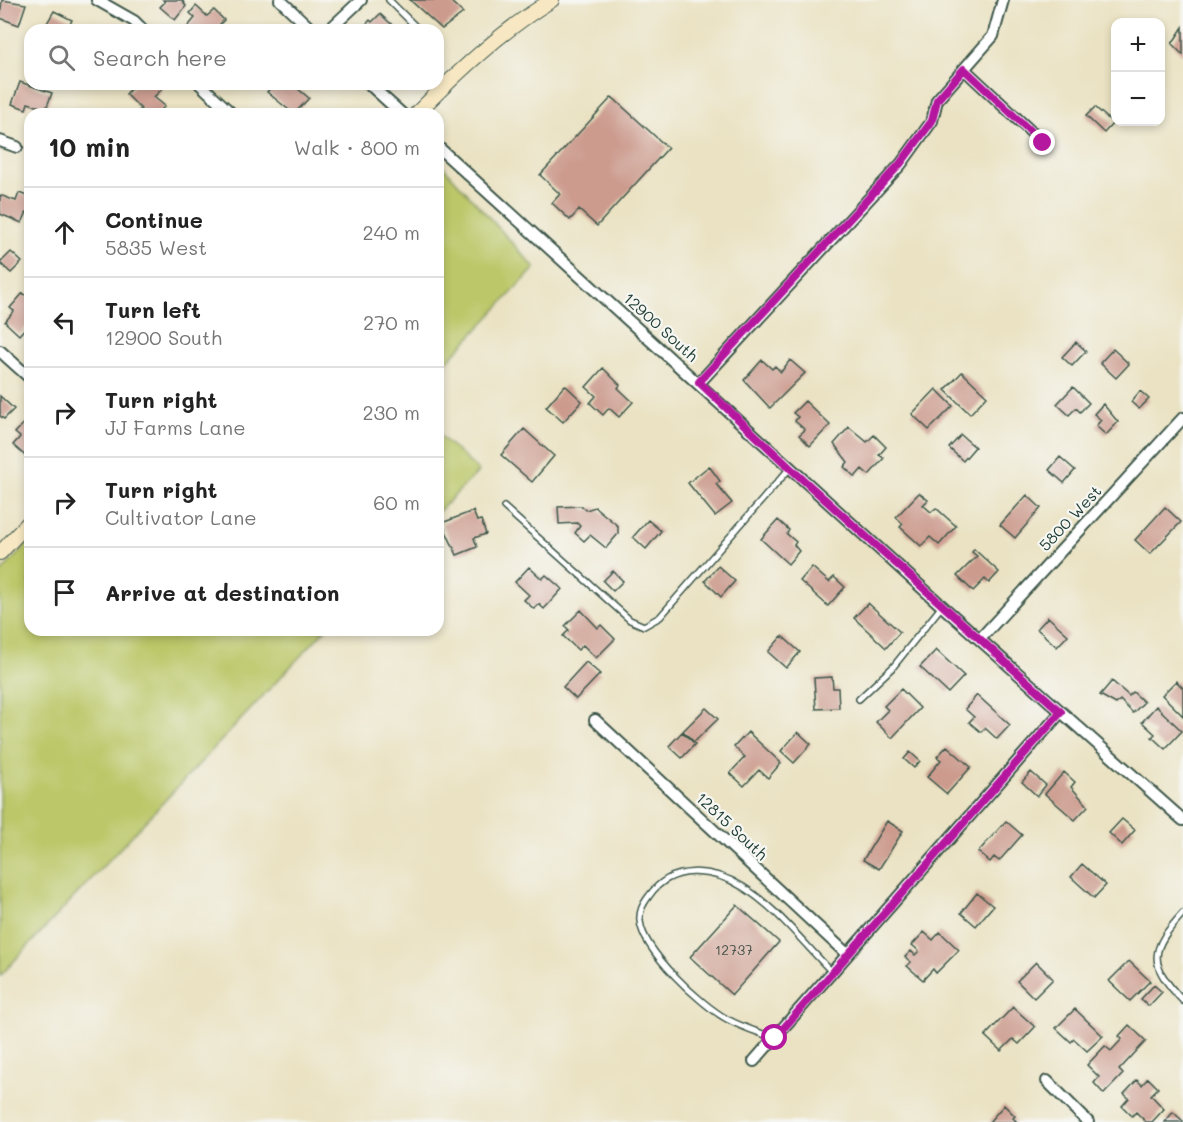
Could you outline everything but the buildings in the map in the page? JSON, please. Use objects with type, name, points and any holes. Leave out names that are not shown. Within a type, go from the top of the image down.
[{"type":"main road","points":[[444,87],[524,17],[552,0]]},
{"type":"main road","points":[[422,108],[441,90]]},
{"type":"main road","points":[[0,553],[24,527]]},
{"type":"street","points":[[97,0],[137,24]]},
{"type":"street","points":[[280,0],[306,24]]},
{"type":"street","points":[[336,24],[361,0]]},
{"type":"street","points":[[699,382],[900,164],[932,121],[937,100],[993,36],[1003,0]]},
{"type":"street","points":[[964,69],[1043,143]]},
{"type":"street","points":[[206,90],[226,108]]},
{"type":"street","points":[[376,90],[395,108]]},
{"type":"street","points":[[0,141],[17,147]]},
{"type":"street","name":"12900 South","points":[[444,152],[699,382],[942,606],[1183,820]]},
{"type":"street","points":[[0,351],[24,370]]},
{"type":"street","name":"5800 West","points":[[980,639],[1183,418]]},
{"type":"street","points":[[754,1061],[1061,712]]},
{"type":"street","name":"12815 South","points":[[596,720],[847,954]]},
{"type":"street","points":[[1047,1081],[1088,1122]]},
{"type":"lane","points":[[389,0],[413,24]]},
{"type":"lane","points":[[504,507],[630,620],[644,626],[660,617],[790,468]]},
{"type":"lane","points":[[860,699],[893,667],[942,606]]},
{"type":"lane","points":[[775,1038],[727,1019],[705,1005],[651,948],[640,923],[641,909],[662,881],[684,872],[708,873],[742,886],[782,918],[832,972]]},
{"type":"lane","points":[[1183,913],[1164,935],[1156,950],[1156,959],[1172,989],[1183,1001]]},
{"type":"green space","points":[[444,168],[535,268],[444,365]]},
{"type":"green space","points":[[444,439],[479,471],[444,506]]},
{"type":"green space","points":[[24,547],[24,636],[319,636],[0,976],[0,573]]},
{"type":"route","points":[[775,1038],[1061,712],[790,468],[699,382],[900,164],[928,128],[936,110],[937,100],[964,69],[1043,143]]}]
